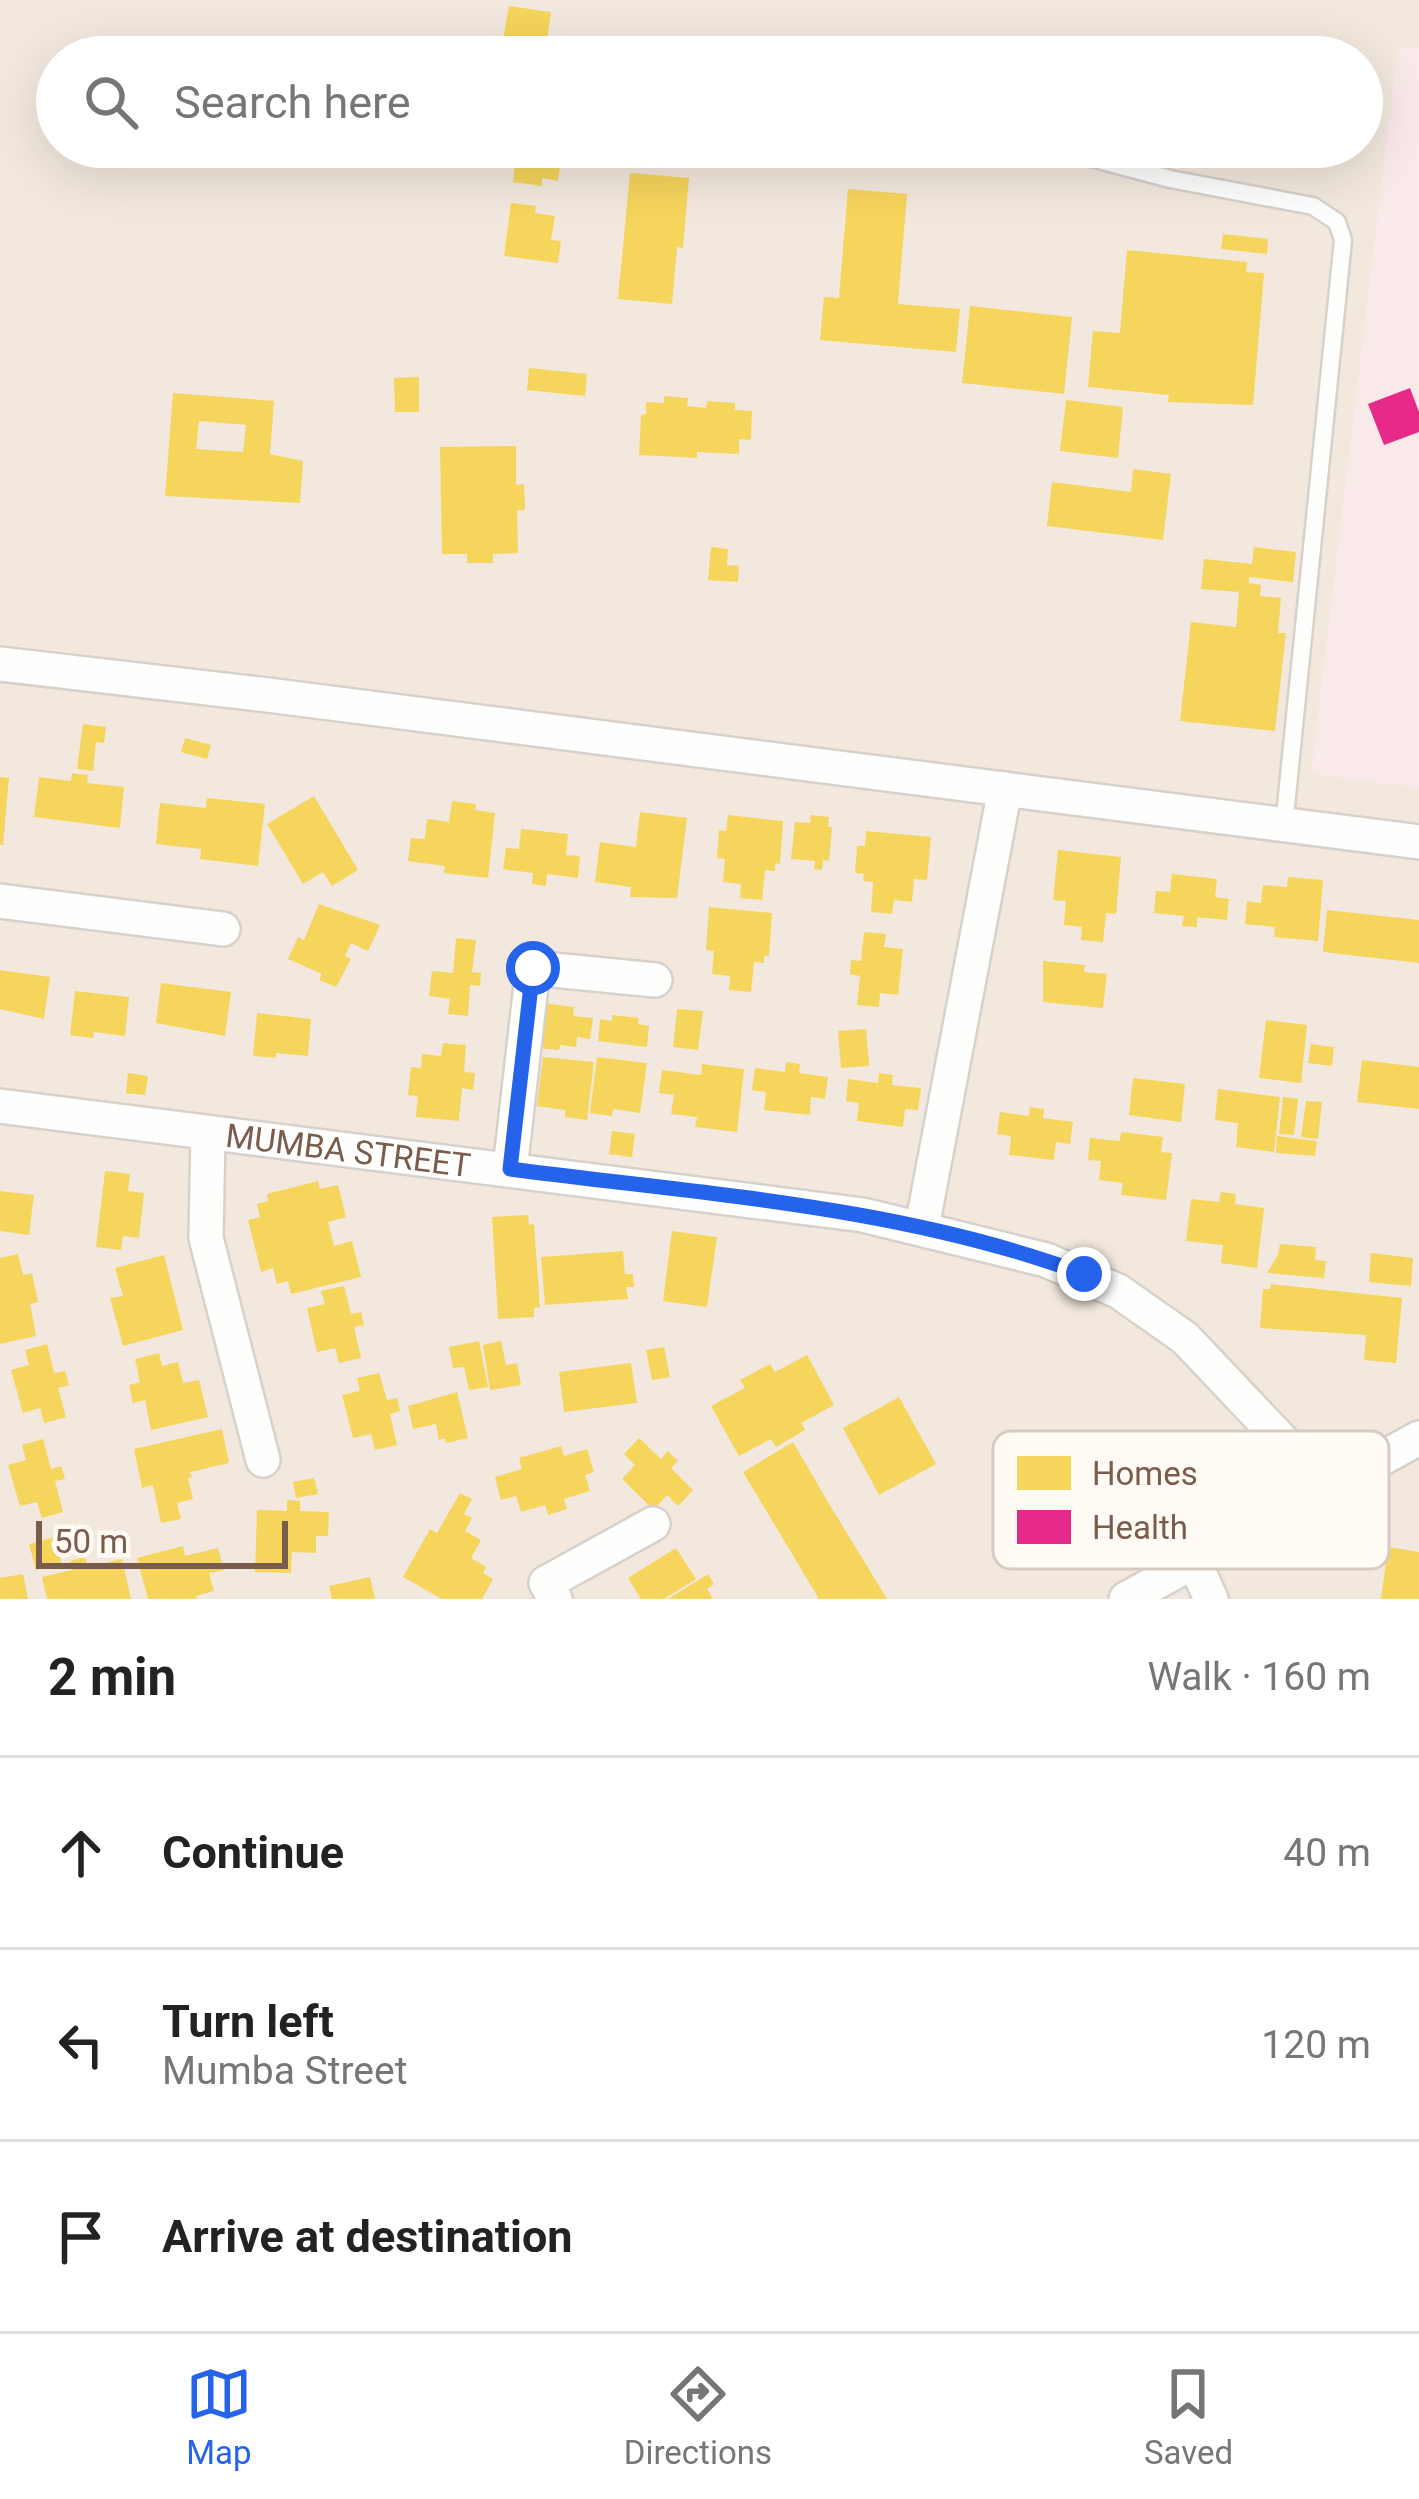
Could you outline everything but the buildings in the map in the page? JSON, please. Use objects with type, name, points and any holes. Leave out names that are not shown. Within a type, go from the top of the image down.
[{"type":"street","points":[[0,664],[1419,842]]},
{"type":"street","points":[[922,1227],[1005,789]]},
{"type":"street","points":[[0,901],[223,929]]},
{"type":"street","points":[[510,1169],[533,968],[656,980]]},
{"type":"street","name":"MUMBA STREET","points":[[0,1106],[862,1215],[922,1227],[1065,1267],[1152,1312],[1185,1338],[1274,1431]]},
{"type":"street","points":[[208,1133],[206,1238],[263,1460]]},
{"type":"street","points":[[1389,1453],[1419,1438]]},
{"type":"street","points":[[555,1599],[546,1583],[652,1524]]},
{"type":"street","points":[[1126,1599],[1180,1569]]},
{"type":"street","points":[[1198,1569],[1211,1599]]},
{"type":"lane","points":[[1129,168],[1313,206],[1336,222],[1343,240],[1284,826]]},
{"type":"shaded area","points":[[0,0],[1419,0],[1419,1599],[0,1599]]},
{"type":"shaded area","points":[[1398,46],[1419,49],[1419,788],[1311,774]]},
{"type":"route","points":[[533,968],[510,1169],[862,1215],[922,1227],[1084,1274]]}]
